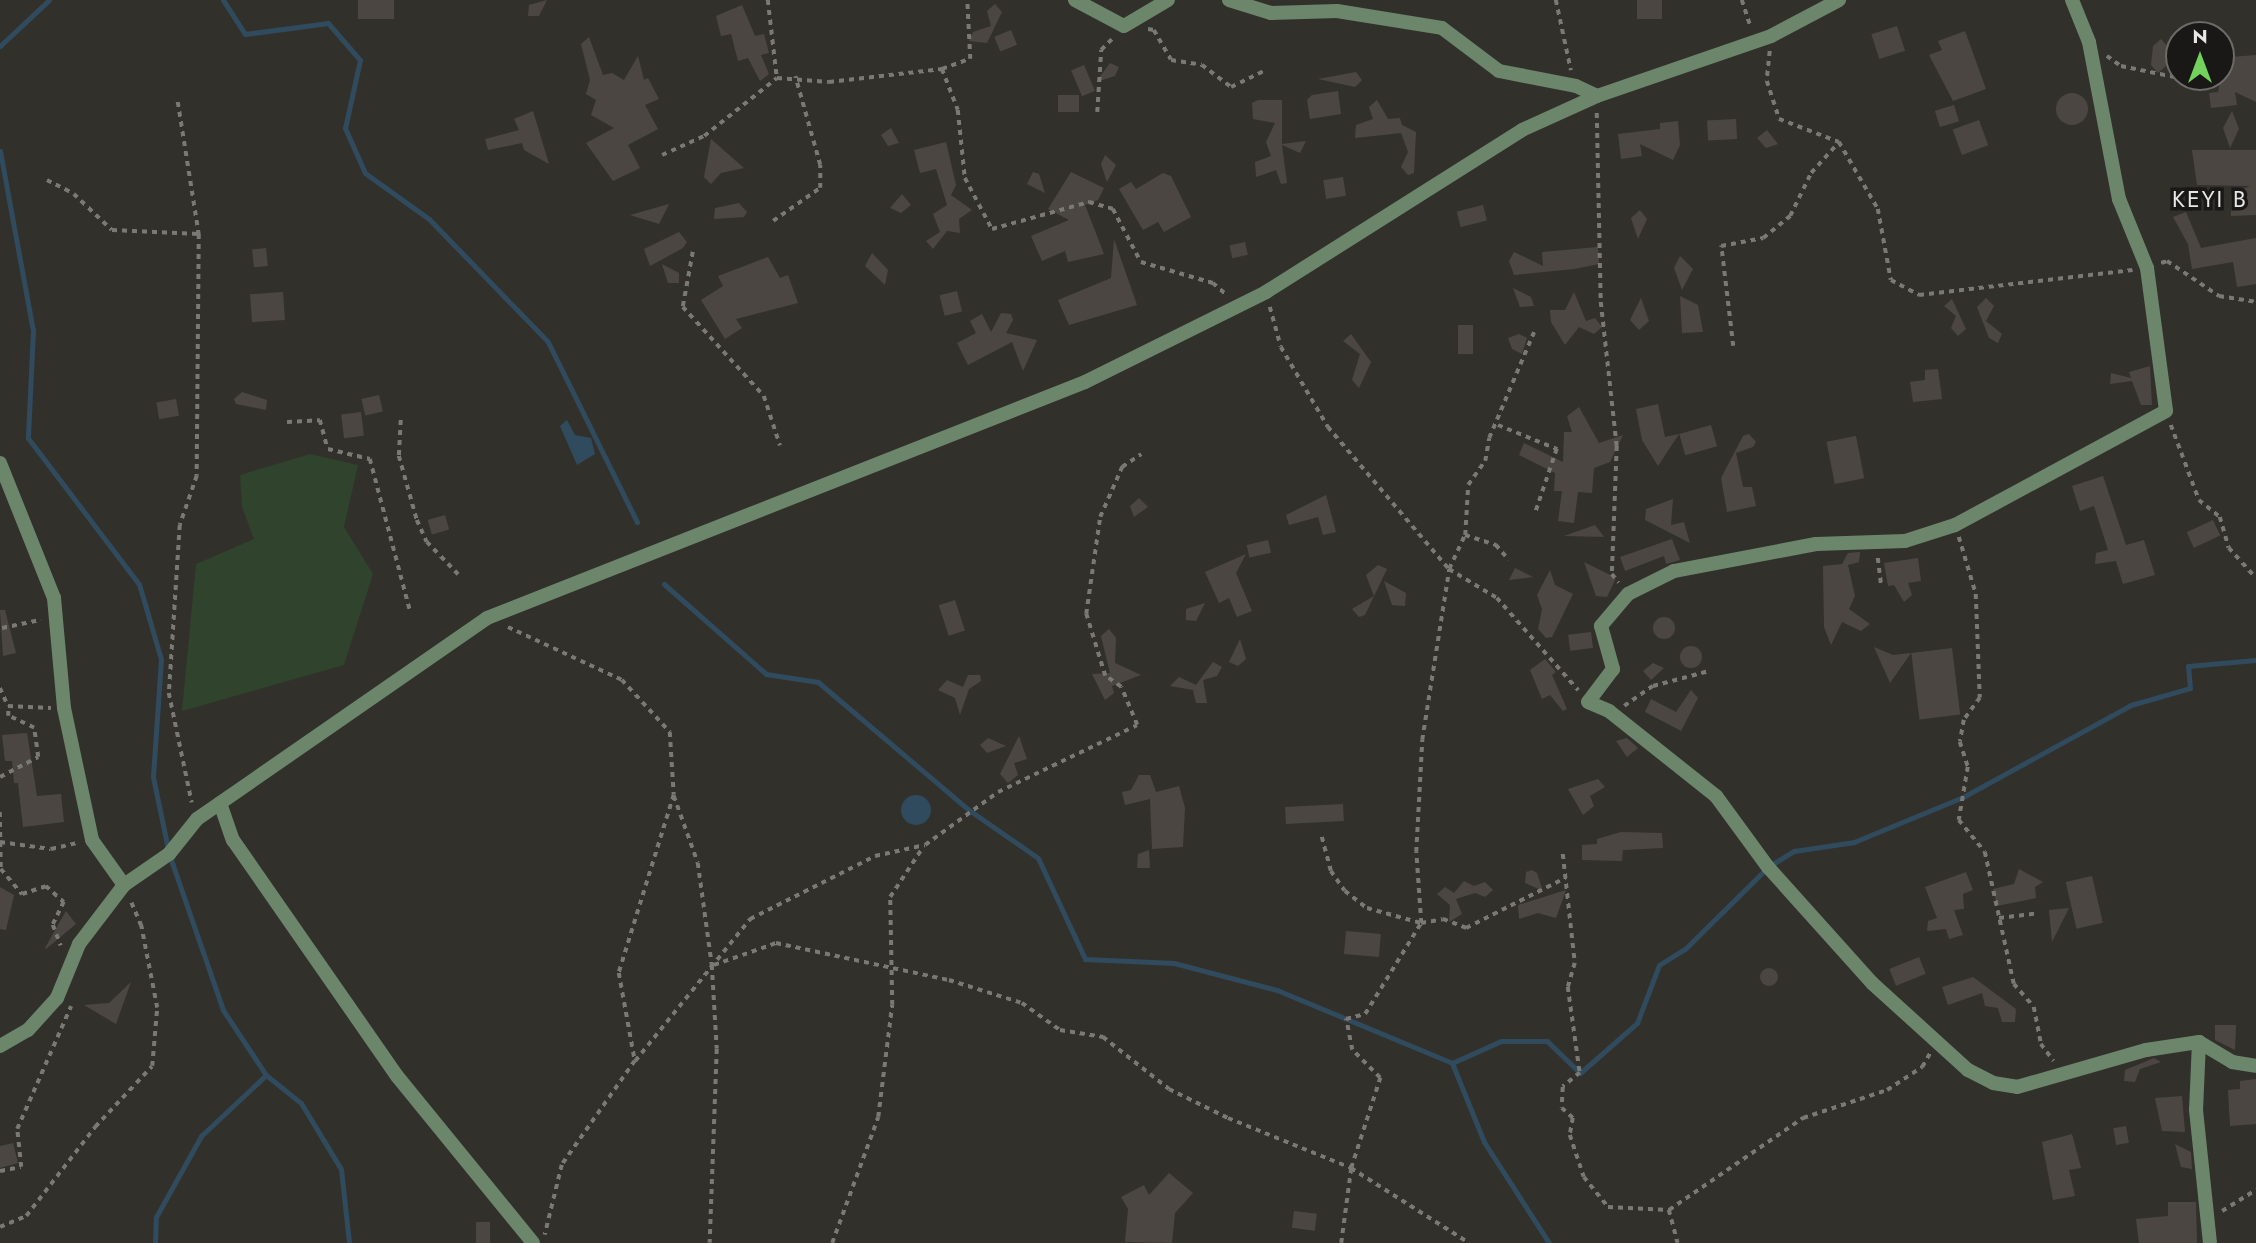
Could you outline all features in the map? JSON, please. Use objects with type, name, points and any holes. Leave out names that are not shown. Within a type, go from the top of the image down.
[{"type":"street","points":[[1075,0],[1124,26],[1168,0]]},
{"type":"street","points":[[1229,0],[1270,13],[1337,11],[1441,27],[1499,71],[1576,86],[1597,96]]},
{"type":"street","points":[[0,1046],[28,1030],[57,998],[88,929],[124,885],[169,853],[197,819],[487,618],[1085,382],[1266,292],[1522,130],[1597,96],[1755,39],[1771,36],[1839,0]]},
{"type":"street","points":[[2072,0],[2089,42],[2119,199],[2147,268],[2166,411],[1955,525],[1905,541],[1816,544],[1674,571],[1628,594],[1601,626],[1613,669],[1588,702],[1611,715],[1716,796],[1768,867],[1934,1045],[1993,1083],[2017,1087],[2066,1077],[2119,1057],[2199,1042],[2232,1062],[2256,1066]]},
{"type":"street","points":[[0,463],[58,616],[64,709],[92,840],[124,885]]},
{"type":"street","points":[[220,803],[240,850],[397,1076],[533,1243]]},
{"type":"street","points":[[2199,1042],[2196,1110],[2210,1243]]},
{"type":"path","points":[[768,0],[777,78]]},
{"type":"path","points":[[662,155],[704,136],[777,78],[795,76],[829,82],[942,69],[970,59],[967,0]]},
{"type":"path","points":[[1556,0],[1576,86]]},
{"type":"path","points":[[1742,0],[1755,39]]},
{"type":"path","points":[[1097,112],[1101,51],[1124,26],[1154,30],[1171,60],[1202,65],[1231,86],[1264,71]]},
{"type":"path","points":[[1771,36],[1767,81],[1779,118],[1839,142],[1878,209],[1891,280],[1919,295],[2147,268],[2167,261],[2220,296],[2256,302]]},
{"type":"path","points":[[2089,42],[2121,66],[2165,75]]},
{"type":"path","points":[[942,69],[958,110],[965,178],[992,229],[1088,202],[1113,209],[1141,262],[1213,283],[1239,305]]},
{"type":"path","points":[[773,220],[820,188],[820,165],[795,76]]},
{"type":"path","points":[[1597,96],[1601,302],[1617,446],[1612,574],[1628,594]]},
{"type":"path","points":[[178,102],[199,234],[197,476],[180,525],[169,693],[178,759],[197,819]]},
{"type":"path","points":[[1733,346],[1721,246],[1763,238],[1790,216],[1811,173],[1839,142]]},
{"type":"path","points":[[47,180],[74,194],[113,230],[199,234]]},
{"type":"path","points":[[693,252],[683,307],[764,396],[780,445]]},
{"type":"path","points":[[1266,292],[1281,347],[1328,427],[1449,569],[1497,598],[1588,702]]},
{"type":"path","points":[[1341,1243],[1351,1168],[1380,1078],[1352,1050],[1346,1019],[1365,1014],[1421,923],[1416,852],[1422,740],[1449,569],[1465,535],[1468,485],[1485,461],[1489,438],[1498,425],[1534,332]]},
{"type":"path","points":[[2166,411],[2199,499],[2220,517],[2229,548],[2256,579]]},
{"type":"path","points":[[288,422],[320,420],[328,449],[370,458],[410,610]]},
{"type":"path","points":[[401,421],[399,456],[417,520],[428,542],[458,574]]},
{"type":"path","points":[[1498,425],[1557,449],[1535,514]]},
{"type":"path","points":[[832,1243],[877,1117],[891,968],[890,897],[925,845],[998,792],[1137,725],[1121,687],[1105,676],[1086,614],[1100,517],[1122,467],[1140,454]]},
{"type":"path","points":[[1955,525],[1976,594],[1980,698],[1964,720],[1960,742],[1968,767],[1959,820],[1984,852],[2014,984],[2034,1007],[2041,1044],[2066,1077]]},
{"type":"path","points":[[1465,535],[1496,545],[1509,560]]},
{"type":"path","points":[[1876,542],[1881,583]]},
{"type":"path","points":[[2,628],[58,616]]},
{"type":"path","points":[[487,618],[622,680],[670,732],[674,794],[698,863],[712,965],[716,1049],[710,1243]]},
{"type":"path","points":[[1611,715],[1653,685],[1709,671]]},
{"type":"path","points":[[0,688],[8,706],[8,716],[34,728],[38,757],[0,777]]},
{"type":"path","points":[[8,706],[64,709]]},
{"type":"path","points":[[635,1061],[619,973],[674,794]]},
{"type":"path","points":[[0,812],[0,869],[22,894],[46,886],[64,902],[53,925],[69,969]]},
{"type":"path","points":[[1322,837],[1331,871],[1345,891],[1367,908],[1421,923],[1443,919],[1466,928],[1566,877]]},
{"type":"path","points":[[1,843],[51,849],[92,840]]},
{"type":"path","points":[[543,1243],[562,1165],[635,1061],[750,919],[875,856],[925,845]]},
{"type":"path","points":[[1563,853],[1575,962],[1568,987],[1580,1073],[1563,1087],[1562,1108],[1573,1118],[1570,1135],[1584,1177],[1608,1207],[1670,1210],[1803,1118],[1887,1090],[1922,1067],[1934,1045]]},
{"type":"path","points":[[0,1227],[26,1216],[95,1127],[152,1066],[157,1007],[141,926],[124,885]]},
{"type":"path","points":[[1999,918],[2037,913]]},
{"type":"path","points":[[712,965],[776,943],[891,968],[1023,1003],[1060,1030],[1103,1037],[1169,1089],[1351,1168],[1469,1243]]},
{"type":"path","points":[[0,1171],[21,1167],[17,1129],[75,994]]},
{"type":"path","points":[[2206,1219],[2256,1190]]},
{"type":"path","points":[[1670,1210],[1678,1243]]},
{"type":"green space","points":[[310,454],[358,465],[344,527],[373,574],[344,665],[182,711],[196,564],[254,539],[242,507],[240,475]]},
{"type":"water","points":[[567,420],[575,435],[591,438],[595,454],[577,465],[560,426]]},
{"type":"water","points":[[916,795],[927,799],[931,810],[927,821],[916,825],[905,821],[901,810],[905,799]]},
{"type":"building","points":[[358,0],[394,0],[394,19],[358,19]]},
{"type":"building","points":[[547,0],[539,16],[528,16],[529,5]]},
{"type":"building","points":[[1637,0],[1662,0],[1662,19],[1637,19]]},
{"type":"building","points":[[995,4],[1002,12],[987,43],[969,41],[973,32],[991,26],[987,11]]},
{"type":"building","points":[[742,5],[755,36],[764,34],[769,53],[761,55],[769,74],[760,81],[748,58],[738,61],[731,34],[721,36],[716,16]]},
{"type":"building","points":[[1897,26],[1905,51],[1879,59],[1871,34]]},
{"type":"building","points":[[1011,30],[1017,45],[1000,52],[994,37]]},
{"type":"building","points":[[1965,31],[1986,89],[1953,101],[1929,55],[1942,50],[1938,41]]},
{"type":"building","points":[[589,37],[603,75],[612,73],[624,80],[638,56],[644,80],[648,78],[659,99],[645,105],[658,129],[628,145],[640,168],[613,181],[586,143],[614,128],[591,115],[596,100],[586,94],[590,80],[581,44]]},
{"type":"building","points":[[2161,39],[2165,44],[2165,67],[2158,73],[2151,65],[2153,46]]},
{"type":"building","points":[[2256,55],[2256,102],[2235,92],[2237,105],[2211,108],[2209,93],[2235,91],[2235,57]]},
{"type":"building","points":[[1110,63],[1119,67],[1115,76],[1096,82]]},
{"type":"building","points":[[1084,65],[1095,91],[1082,96],[1071,70]]},
{"type":"building","points":[[1356,72],[1362,80],[1355,87],[1318,79]]},
{"type":"building","points":[[1338,91],[1341,114],[1310,119],[1307,100],[1312,95]]},
{"type":"building","points":[[2072,93],[2083,98],[2088,109],[2083,120],[2072,125],[2061,120],[2056,109],[2061,98]]},
{"type":"building","points":[[1058,95],[1079,95],[1079,112],[1058,112]]},
{"type":"building","points":[[1258,100],[1282,100],[1282,144],[1306,141],[1300,153],[1282,145],[1287,183],[1281,184],[1276,170],[1256,177],[1255,162],[1271,156],[1266,142],[1275,123],[1253,119],[1252,103]]},
{"type":"building","points":[[1377,100],[1388,119],[1400,118],[1402,125],[1416,132],[1414,173],[1408,175],[1401,167],[1408,152],[1401,133],[1355,138],[1356,125],[1373,119],[1369,107]]},
{"type":"building","points":[[1954,105],[1959,121],[1940,127],[1935,111]]},
{"type":"building","points":[[533,111],[549,164],[524,150],[522,143],[488,150],[485,139],[519,130],[514,119]]},
{"type":"building","points":[[2232,111],[2239,129],[2230,148],[2223,128]]},
{"type":"building","points":[[1736,119],[1737,139],[1708,140],[1707,121]]},
{"type":"building","points":[[1979,120],[1988,145],[1962,155],[1953,130]]},
{"type":"building","points":[[1678,121],[1680,145],[1673,160],[1640,144],[1642,156],[1621,159],[1618,134],[1660,129],[1660,123]]},
{"type":"building","points":[[891,128],[899,143],[888,146],[881,135]]},
{"type":"building","points":[[1767,130],[1778,144],[1766,148],[1757,138]]},
{"type":"building","points":[[711,139],[744,168],[721,173],[711,184],[704,177]]},
{"type":"building","points":[[946,142],[956,185],[951,195],[972,210],[959,219],[960,233],[947,231],[933,249],[926,241],[940,232],[933,214],[947,205],[936,169],[920,173],[914,150]]},
{"type":"building","points":[[2192,150],[2256,150],[2256,215],[2231,216],[2231,194],[2250,186],[2197,185]]},
{"type":"building","points":[[1105,155],[1116,165],[1107,182],[1101,164]]},
{"type":"building","points":[[1033,172],[1039,174],[1045,193],[1027,184]]},
{"type":"building","points":[[1071,172],[1104,188],[1098,200],[1085,205],[1104,254],[1068,262],[1065,251],[1042,261],[1031,236],[1069,220],[1048,209]]},
{"type":"building","points":[[1163,173],[1171,176],[1191,217],[1164,232],[1158,222],[1143,230],[1119,189],[1131,182],[1136,189]]},
{"type":"building","points":[[1343,177],[1346,196],[1326,199],[1323,180]]},
{"type":"building","points":[[902,194],[911,205],[901,213],[890,208]]},
{"type":"building","points":[[739,203],[747,212],[744,217],[714,219],[715,208]]},
{"type":"building","points":[[669,204],[659,224],[630,215]]},
{"type":"building","points":[[1483,205],[1487,221],[1461,227],[1457,212]]},
{"type":"building","points":[[1640,210],[1647,219],[1638,239],[1631,218]]},
{"type":"building","points":[[2186,212],[2201,248],[2256,238],[2256,284],[2237,287],[2233,262],[2192,269],[2188,244],[2173,217]]},
{"type":"building","points":[[679,232],[687,242],[683,248],[650,266],[644,249]]},
{"type":"building","points":[[1114,239],[1137,305],[1069,325],[1058,300],[1111,278]]},
{"type":"building","points":[[1245,242],[1248,255],[1232,258],[1229,246]]},
{"type":"building","points":[[1598,247],[1599,264],[1574,269],[1514,275],[1509,261],[1514,252],[1543,266],[1542,252]]},
{"type":"building","points":[[266,248],[268,266],[254,267],[252,249]]},
{"type":"building","points":[[872,253],[888,270],[885,285],[865,266]]},
{"type":"building","points":[[1680,256],[1693,269],[1682,290],[1674,268]]},
{"type":"building","points":[[768,257],[780,278],[788,275],[798,303],[736,319],[742,328],[725,339],[701,300],[723,286],[718,276]]},
{"type":"building","points":[[662,264],[679,273],[679,283],[668,283]]},
{"type":"building","points":[[1513,288],[1531,297],[1534,306],[1520,307]]},
{"type":"building","points":[[957,291],[962,311],[945,316],[940,295]]},
{"type":"building","points":[[283,292],[285,320],[252,322],[250,294]]},
{"type":"building","points":[[1574,292],[1586,321],[1595,318],[1602,327],[1594,334],[1579,327],[1565,345],[1551,322],[1550,310],[1565,310]]},
{"type":"building","points":[[1680,296],[1698,305],[1703,332],[1682,333]]},
{"type":"building","points":[[1641,298],[1649,321],[1639,330],[1630,320]]},
{"type":"building","points":[[1986,298],[1994,306],[1986,321],[2002,334],[1998,343],[1989,338],[1977,307]]},
{"type":"building","points":[[1952,299],[1966,329],[1958,336],[1951,328],[1956,316],[1944,306]]},
{"type":"building","points":[[1001,313],[1011,314],[1013,320],[1006,333],[1037,340],[1023,371],[1012,342],[968,365],[957,343],[976,333],[970,321],[982,314],[991,332]]},
{"type":"building","points":[[1458,325],[1473,325],[1473,354],[1458,354]]},
{"type":"building","points":[[1351,334],[1371,362],[1359,388],[1352,380],[1360,354],[1343,341]]},
{"type":"building","points":[[1519,334],[1527,338],[1522,354],[1512,349],[1508,338]]},
{"type":"building","points":[[2150,366],[2152,405],[2141,405],[2132,381],[2110,384],[2111,373],[2131,378],[2129,372]]},
{"type":"building","points":[[1938,369],[1942,399],[1913,402],[1910,382],[1925,380],[1925,370]]},
{"type":"building","points":[[242,392],[267,400],[266,410],[236,404],[234,399]]},
{"type":"building","points":[[379,395],[383,412],[365,416],[361,399]]},
{"type":"building","points":[[176,399],[179,416],[159,419],[156,402]]},
{"type":"building","points":[[1658,404],[1665,437],[1679,434],[1658,466],[1642,440],[1636,409]]},
{"type":"building","points":[[1579,407],[1599,443],[1623,435],[1610,462],[1594,468],[1592,493],[1578,492],[1574,523],[1558,521],[1562,491],[1554,491],[1555,473],[1519,455],[1524,443],[1563,462],[1564,432],[1572,432],[1567,416]]},
{"type":"building","points":[[361,412],[364,436],[344,438],[341,414]]},
{"type":"building","points":[[1711,425],[1717,446],[1685,455],[1679,434]]},
{"type":"building","points":[[1749,434],[1756,442],[1753,447],[1736,453],[1743,487],[1752,487],[1756,506],[1727,512],[1721,478],[1743,436]]},
{"type":"building","points":[[1856,436],[1864,478],[1835,484],[1827,442]]},
{"type":"building","points":[[2103,476],[2126,545],[2144,540],[2155,575],[2123,584],[2116,561],[2095,564],[2096,553],[2108,550],[2094,506],[2080,511],[2072,486]]},
{"type":"building","points":[[1326,495],[1336,532],[1323,535],[1318,517],[1289,525],[1286,515]]},
{"type":"building","points":[[1139,498],[1148,507],[1134,517],[1130,506]]},
{"type":"building","points":[[1673,499],[1671,525],[1684,522],[1690,543],[1645,520],[1646,509]]},
{"type":"building","points":[[445,515],[449,529],[432,534],[428,520]]},
{"type":"building","points":[[2213,520],[2220,535],[2194,548],[2187,532]]},
{"type":"building","points":[[1595,525],[1604,537],[1564,536]]},
{"type":"building","points":[[1672,539],[1680,560],[1666,564],[1664,556],[1625,571],[1620,557]]},
{"type":"building","points":[[1268,540],[1271,553],[1249,558],[1247,545]]},
{"type":"building","points":[[1860,552],[1859,562],[1848,565],[1855,596],[1849,609],[1870,624],[1861,631],[1842,622],[1831,645],[1824,627],[1823,566],[1842,564],[1848,553]]},
{"type":"building","points":[[1246,554],[1236,573],[1252,611],[1237,617],[1229,598],[1219,603],[1205,572]]},
{"type":"building","points":[[1918,558],[1921,581],[1908,583],[1912,595],[1904,602],[1894,585],[1888,586],[1884,563]]},
{"type":"building","points":[[1584,562],[1616,578],[1607,597],[1596,596]]},
{"type":"building","points":[[1378,565],[1387,569],[1365,615],[1359,617],[1352,609],[1374,596],[1366,575]]},
{"type":"building","points":[[1515,568],[1533,577],[1509,580]]},
{"type":"building","points":[[1550,570],[1555,585],[1573,594],[1552,637],[1546,638],[1538,629],[1542,609],[1537,595]]},
{"type":"building","points":[[1384,581],[1406,593],[1405,606],[1392,605]]},
{"type":"building","points":[[955,600],[965,630],[949,636],[939,605]]},
{"type":"building","points":[[1205,603],[1196,621],[1186,620],[1186,609]]},
{"type":"building","points":[[0,610],[5,610],[16,653],[3,656]]},
{"type":"building","points":[[1664,617],[1674,624],[1675,628],[1668,638],[1664,639],[1654,632],[1653,628],[1660,618]]},
{"type":"building","points":[[1109,629],[1116,638],[1115,663],[1141,675],[1112,686],[1114,693],[1105,700],[1092,674],[1110,673],[1101,636]]},
{"type":"building","points":[[1591,632],[1593,648],[1570,651],[1568,635]]},
{"type":"building","points":[[1240,639],[1246,659],[1238,666],[1229,662]]},
{"type":"building","points":[[1691,646],[1699,649],[1702,657],[1699,665],[1691,668],[1683,665],[1680,657],[1683,649]]},
{"type":"building","points":[[1874,647],[1893,655],[1911,653],[1890,683]]},
{"type":"building","points":[[1952,648],[1960,715],[1919,719],[1911,653]]},
{"type":"building","points":[[1545,659],[1556,672],[1552,675],[1567,709],[1563,711],[1550,695],[1542,699],[1530,670]]},
{"type":"building","points":[[1213,662],[1222,667],[1217,676],[1203,680],[1207,703],[1196,703],[1193,690],[1170,686],[1179,677],[1196,685]]},
{"type":"building","points":[[1653,663],[1664,668],[1651,680],[1643,671]]},
{"type":"building","points":[[968,675],[980,675],[981,681],[969,689],[960,715],[955,698],[938,690],[947,680],[963,687]]},
{"type":"building","points":[[1691,690],[1698,698],[1681,731],[1645,712],[1651,699],[1676,712]]},
{"type":"building","points":[[27,733],[37,796],[61,794],[64,822],[23,827],[18,783],[14,783],[12,761],[5,761],[2,735]]},
{"type":"building","points":[[1019,736],[1027,759],[1014,763],[1018,775],[1008,783],[1000,774]]},
{"type":"building","points":[[988,738],[1006,746],[987,753],[980,745]]},
{"type":"building","points":[[1627,738],[1638,748],[1627,757],[1616,741]]},
{"type":"building","points":[[1139,775],[1150,775],[1156,792],[1179,786],[1185,808],[1183,847],[1152,849],[1150,799],[1125,805],[1122,792],[1131,790]]},
{"type":"building","points":[[1598,779],[1605,787],[1590,796],[1594,806],[1583,815],[1568,789]]},
{"type":"building","points":[[1343,804],[1344,821],[1286,824],[1285,807]]},
{"type":"building","points":[[1621,832],[1662,833],[1663,848],[1623,850],[1622,861],[1582,860],[1582,845],[1597,844],[1597,839]]},
{"type":"building","points":[[1149,850],[1150,868],[1137,868],[1138,854]]},
{"type":"building","points":[[2019,869],[2043,882],[2035,887],[2036,898],[1997,906],[1993,889],[2014,884]]},
{"type":"building","points":[[1532,870],[1537,873],[1543,891],[1525,883],[1526,872]]},
{"type":"building","points":[[1966,872],[1973,890],[1963,894],[1964,909],[1954,910],[1963,935],[1949,939],[1946,929],[1927,931],[1928,921],[1937,918],[1925,887]]},
{"type":"building","points":[[2092,876],[2103,923],[2076,929],[2066,882]]},
{"type":"building","points":[[1464,881],[1474,886],[1485,882],[1493,890],[1485,897],[1475,893],[1456,899],[1462,914],[1449,922],[1450,905],[1437,894],[1445,887],[1454,893]]},
{"type":"building","points":[[0,887],[14,895],[6,930],[0,929]]},
{"type":"building","points":[[1566,890],[1556,918],[1538,913],[1519,919],[1518,905]]},
{"type":"building","points":[[2069,908],[2052,942],[2049,910]]},
{"type":"building","points":[[66,911],[76,924],[46,949],[45,948]]},
{"type":"building","points":[[1346,931],[1381,934],[1379,957],[1344,954]]},
{"type":"building","points":[[1919,957],[1926,974],[1896,986],[1889,969]]},
{"type":"building","points":[[1765,968],[1773,968],[1778,977],[1776,984],[1765,986],[1760,981],[1760,973]]},
{"type":"building","points":[[1973,977],[2016,1009],[2015,1022],[2002,1022],[1998,1008],[1985,1006],[1982,993],[1948,1005],[1942,987]]},
{"type":"building","points":[[131,982],[116,1024],[84,1005],[109,1003]]},
{"type":"building","points":[[2215,1025],[2236,1025],[2235,1050],[2215,1040]]},
{"type":"building","points":[[2154,1058],[2161,1062],[2140,1069],[2135,1082],[2124,1081],[2125,1070]]},
{"type":"building","points":[[2256,1079],[2256,1124],[2230,1126],[2228,1090],[2240,1089],[2240,1081]]},
{"type":"building","points":[[2182,1096],[2185,1132],[2162,1131],[2155,1098]]},
{"type":"building","points":[[2126,1126],[2129,1143],[2116,1145],[2113,1128]]},
{"type":"building","points":[[2072,1134],[2081,1168],[2069,1170],[2075,1196],[2053,1200],[2042,1142]]},
{"type":"building","points":[[13,1143],[18,1163],[0,1168],[0,1146]]},
{"type":"building","points":[[2175,1144],[2191,1152],[2192,1169],[2181,1167]]},
{"type":"building","points":[[1169,1173],[1193,1193],[1175,1213],[1172,1243],[1125,1242],[1128,1209],[1121,1197],[1144,1185],[1149,1195]]},
{"type":"building","points":[[2168,1202],[2196,1202],[2197,1243],[2139,1243],[2136,1219],[2168,1216]]},
{"type":"building","points":[[1294,1211],[1317,1214],[1315,1231],[1292,1228]]},
{"type":"building","points":[[476,1222],[490,1222],[490,1243],[476,1243]]},
{"type":"waterway","points":[[0,46],[49,0]]},
{"type":"waterway","points":[[223,0],[245,34],[328,23],[360,60],[345,128],[365,173],[429,219],[548,342],[637,522]]},
{"type":"waterway","points":[[0,151],[33,330],[28,438],[139,584],[161,659],[153,777],[169,854],[223,1010],[266,1075],[301,1103],[341,1169],[349,1243]]},
{"type":"waterway","points":[[664,584],[766,674],[818,682],[969,810],[1038,858],[1085,959],[1174,963],[1277,990],[1452,1063],[1484,1142],[1549,1243]]},
{"type":"waterway","points":[[1452,1063],[1501,1041],[1547,1041],[1580,1073],[1637,1023],[1659,965],[1685,949],[1768,867],[1794,851],[1854,842],[1963,797],[2131,705],[2190,688],[2188,666],[2256,660]]},
{"type":"waterway","points":[[155,1243],[156,1217],[201,1136],[266,1075]]},
{"type":"district","name":"KEYI B","points":[[2210,199]]}]
